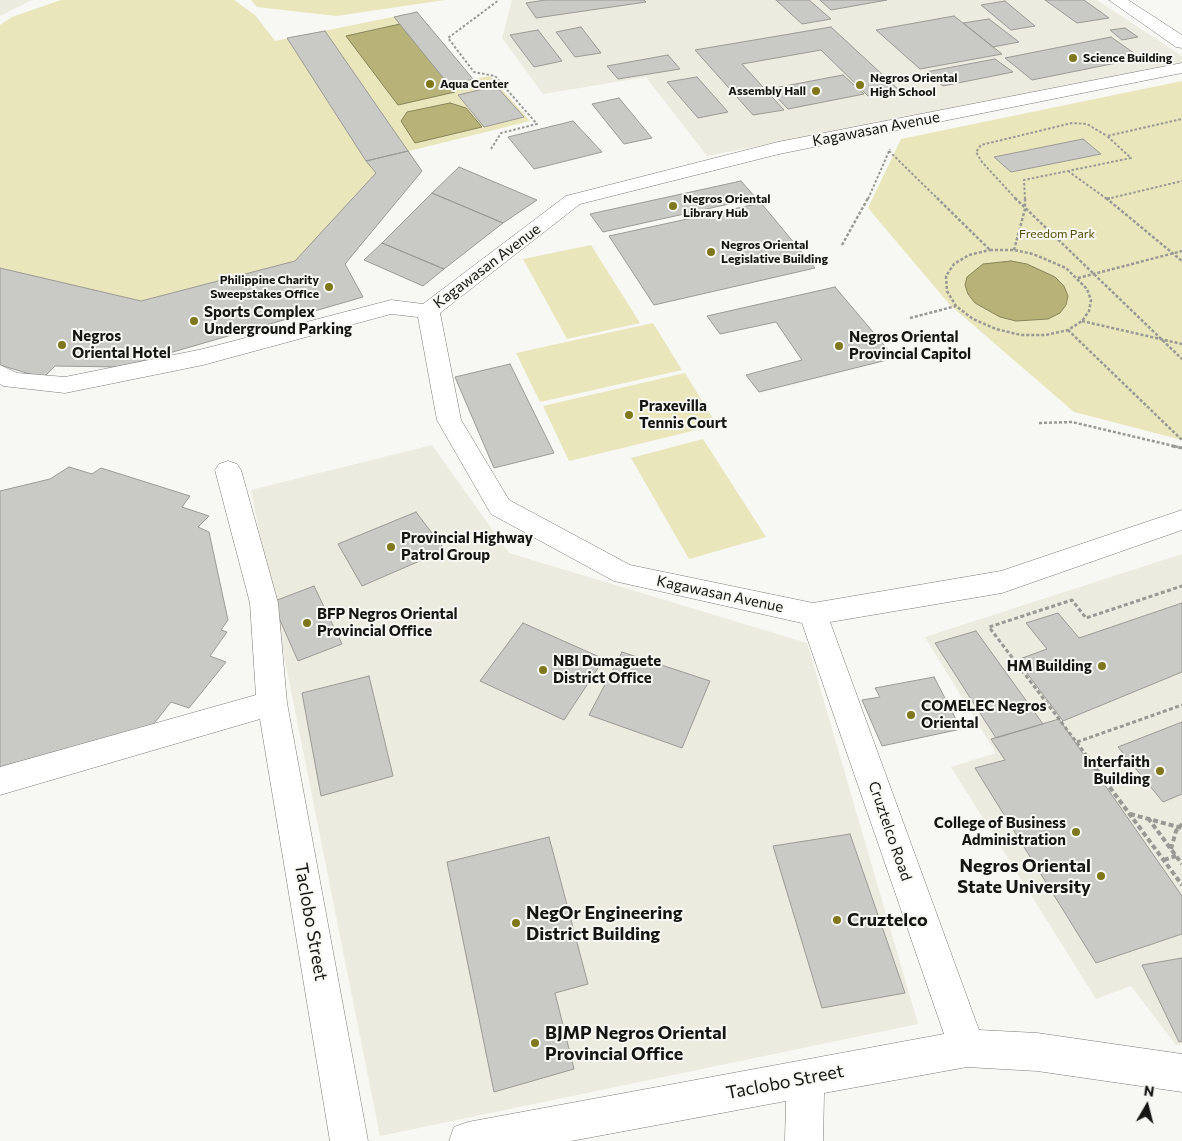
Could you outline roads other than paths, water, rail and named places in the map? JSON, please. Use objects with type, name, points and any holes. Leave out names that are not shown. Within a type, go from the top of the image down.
[{"type":"street","points":[[1117,0],[1182,43]]},
{"type":"street","name":"Kagawasan Avenue","points":[[1182,68],[778,148],[573,200],[428,311],[449,420],[500,507],[624,574],[813,614],[1002,582],[1182,520]]},
{"type":"street","points":[[0,373],[11,380],[65,385],[203,357],[390,307],[428,311]]},
{"type":"street","name":"Taclobo Street","points":[[228,470],[264,603],[272,703],[349,1141]]},
{"type":"street","name":"Cruztelco Road","points":[[813,614],[967,1048]]},
{"type":"street","points":[[0,781],[272,703]]},
{"type":"street","name":"Taclobo Street","points":[[468,1141],[967,1048],[1037,1052],[1182,1073]]},
{"type":"street","points":[[804,1141],[805,1079]]},
{"type":"place","name":"Science Building","points":[[1073,58]]},
{"type":"place","name":"Aqua Center","points":[[430,84]]},
{"type":"place","name":"Negros Oriental High School","points":[[860,85]]},
{"type":"place","name":"Assembly Hall","points":[[816,91]]},
{"type":"place","name":"Negros Oriental Library Hub","points":[[673,206]]},
{"type":"place","name":"Negros Oriental Legislative Building","points":[[711,252]]},
{"type":"place","name":"Philippine Charity Sweepstakes Office","points":[[329,287]]},
{"type":"place","name":"Sports Complex Underground Parking","points":[[194,321]]},
{"type":"place","name":"Negros Oriental Hotel","points":[[62,345]]},
{"type":"place","name":"Negros Oriental Provincial Capitol","points":[[839,346]]},
{"type":"place","name":"Praxevilla Tennis Court","points":[[629,415]]},
{"type":"place","name":"Provincial Highway Patrol Group","points":[[391,547]]},
{"type":"place","name":"BFP Negros Oriental Provincial Office","points":[[307,623]]},
{"type":"place","name":"HM Building","points":[[1102,666]]},
{"type":"place","name":"NBI Dumaguete District Office","points":[[543,670]]},
{"type":"place","name":"COMELEC Negros Oriental","points":[[911,715]]},
{"type":"place","name":"Interfaith Building","points":[[1160,771]]},
{"type":"place","name":"College of Business Administration","points":[[1076,832]]},
{"type":"place","name":"Negros Oriental State University","points":[[1101,876]]},
{"type":"place","name":"Cruztelco","points":[[837,920]]},
{"type":"place","name":"NegOr Engineering District Building","points":[[516,923]]},
{"type":"place","name":"BJMP Negros Oriental Provincial Office","points":[[535,1043]]},
{"type":"park label","name":"Freedom Park","points":[[1057,234]]}]
